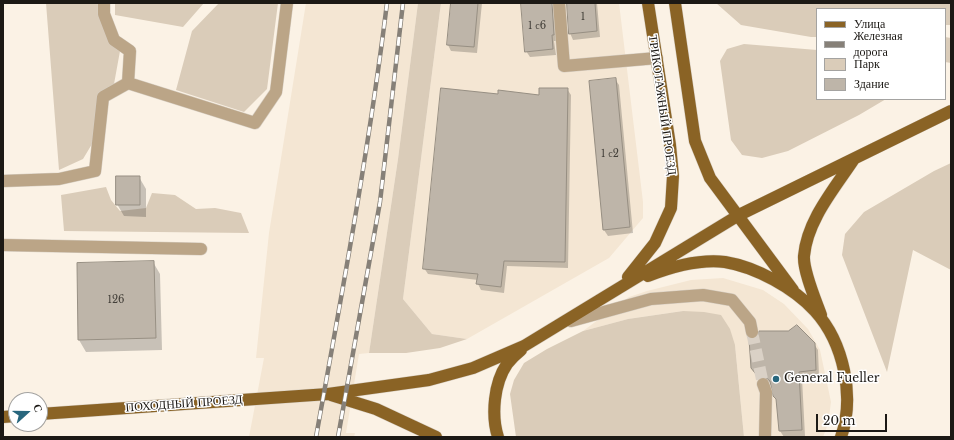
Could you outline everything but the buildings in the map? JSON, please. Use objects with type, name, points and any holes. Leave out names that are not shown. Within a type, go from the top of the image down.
[{"type":"main road","name":"ТРИКОТАЖНЫЙ ПРОЕЗД","points":[[620,286],[655,243],[671,208],[673,176],[670,145],[648,3]]},
{"type":"main road","points":[[674,3],[695,141],[698,152],[710,178],[739,215],[796,295]]},
{"type":"main road","points":[[498,437],[494,406],[499,380],[507,364],[524,346],[620,286],[739,215],[951,112]]},
{"type":"main road","points":[[841,437],[848,405],[845,379],[838,352],[812,294],[804,258],[809,235],[820,210],[854,159]]},
{"type":"main road","points":[[620,286],[668,268],[696,263],[723,262],[745,266],[760,272],[796,295],[815,311],[828,329]]},
{"type":"main road","name":"ПОХОДНЫЙ ПРОЕЗД","points":[[48,413],[328,394],[429,380],[473,368],[524,346]]},
{"type":"main road","points":[[328,394],[376,410],[436,437]]},
{"type":"lane","points":[[104,3],[104,14],[114,40],[130,51],[128,83]]},
{"type":"lane","points":[[3,181],[59,179],[95,171],[103,97],[128,83],[255,123],[276,92],[287,3]]},
{"type":"lane","points":[[559,3],[564,66],[657,58]]},
{"type":"lane","points":[[3,245],[201,249]]},
{"type":"lane","points":[[558,325],[594,313],[651,298],[703,295],[732,300],[750,322],[752,332]]},
{"type":"lane","points":[[763,384],[766,392],[765,437]]},
{"type":"shaded area","points":[[306,3],[418,3],[398,159],[369,353],[359,354],[346,433],[355,433],[354,437],[249,437],[264,358],[256,358],[269,233]]},
{"type":"shaded area","points":[[441,3],[619,3],[643,202],[643,218],[609,258],[467,339],[432,334],[403,299]]},
{"type":"shaded area","points":[[723,278],[763,290],[784,304],[808,329],[820,350],[831,402],[828,424],[823,437],[744,437],[735,345],[683,311],[628,319],[583,331],[629,297],[691,280]]},
{"type":"green space","points":[[46,3],[99,3],[120,51],[114,84],[92,144],[83,159],[59,170]]},
{"type":"green space","points":[[115,3],[204,3],[183,27],[115,15]]},
{"type":"green space","points":[[219,3],[278,3],[267,89],[244,112],[176,90],[192,31]]},
{"type":"green space","points":[[418,3],[441,3],[403,299],[432,334],[467,339],[440,348],[406,353],[369,353],[398,159]]},
{"type":"green space","points":[[716,3],[951,3],[951,25],[946,25],[946,8],[816,8],[816,37],[741,25]]},
{"type":"green space","points":[[946,37],[951,38],[951,63],[946,62]]},
{"type":"green space","points":[[744,44],[816,50],[816,100],[884,100],[859,115],[788,151],[762,158],[742,155],[731,140],[720,61],[727,49]]},
{"type":"green space","points":[[951,163],[951,270],[913,250],[887,372],[842,255],[845,234],[864,212],[934,171]]},
{"type":"green space","points":[[106,187],[111,200],[120,211],[146,208],[152,193],[175,195],[196,209],[215,208],[241,213],[249,233],[64,231],[61,195]]},
{"type":"green space","points":[[683,311],[704,312],[721,315],[730,329],[735,345],[744,437],[516,437],[510,394],[514,380],[524,363],[547,349],[583,331],[628,319]]},
{"type":"tunnel","points":[[752,332],[763,384]]},
{"type":"railway","points":[[316,437],[372,112],[387,3]]},
{"type":"railway","points":[[338,437],[380,202],[403,3]]},
{"type":"place","name":"General Fueller","points":[[776,379]]}]
